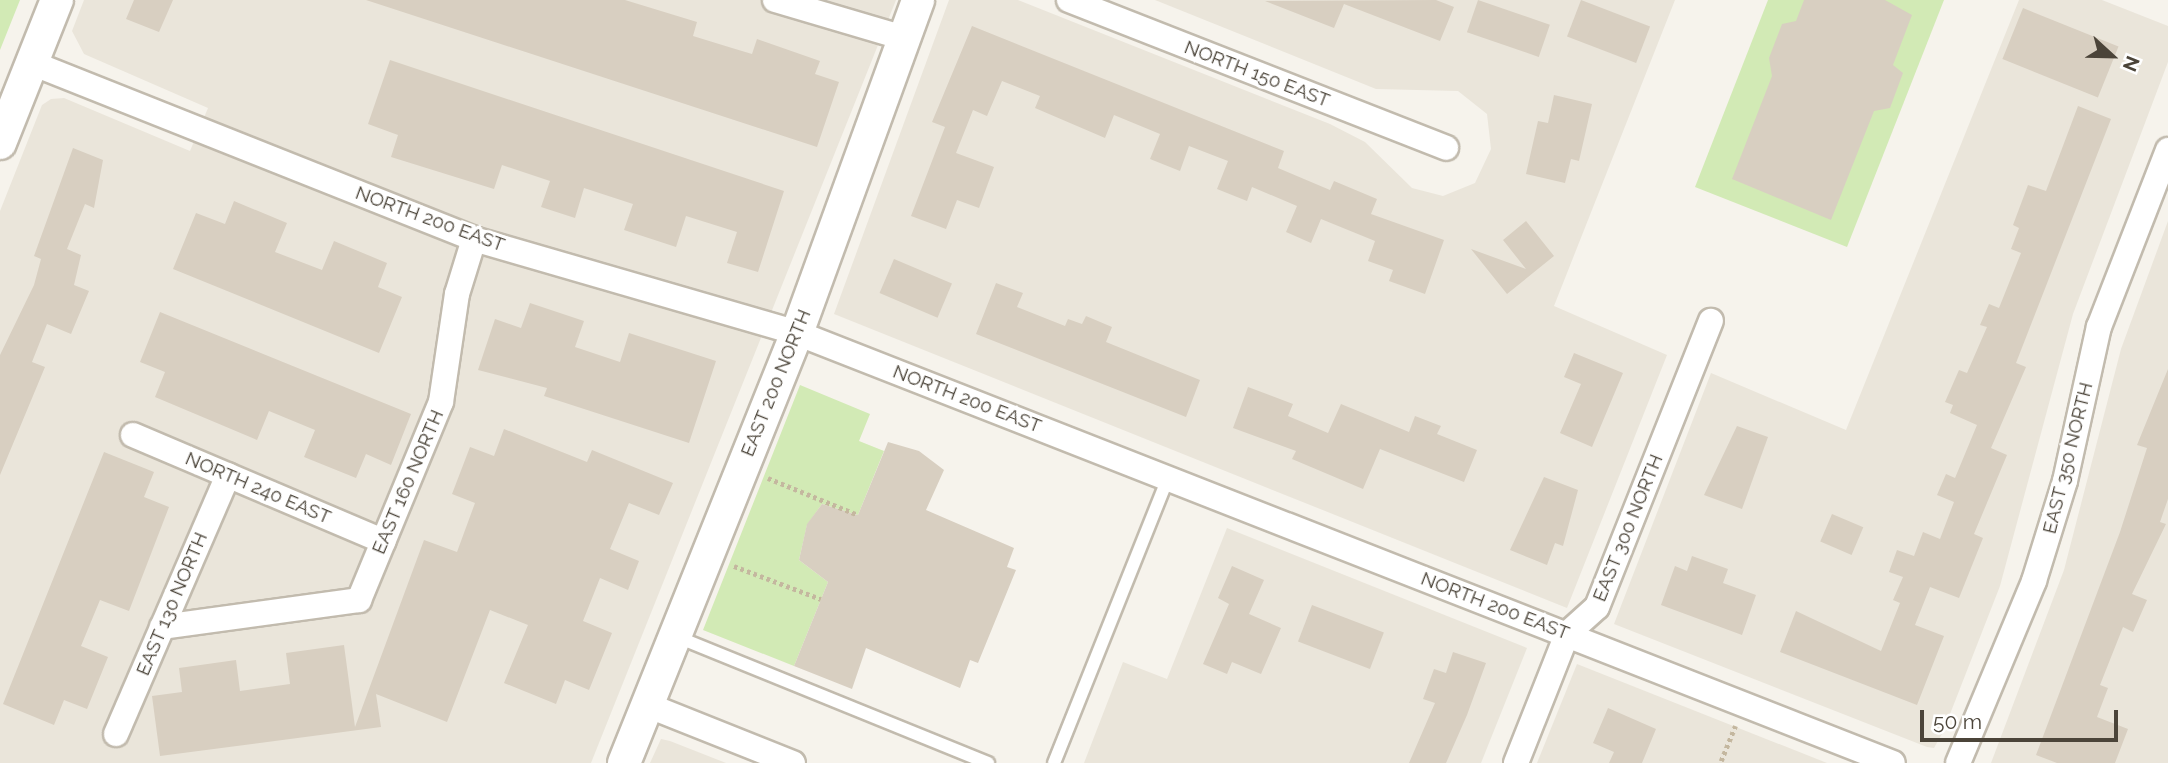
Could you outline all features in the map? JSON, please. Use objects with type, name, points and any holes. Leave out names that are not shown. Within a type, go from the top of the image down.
[{"type":"street","points":[[0,143],[7,103],[32,63],[57,0]]},
{"type":"street","points":[[775,0],[904,38]]},
{"type":"street","name":"EAST 200 NORTH","points":[[624,763],[797,333],[918,0]]},
{"type":"street","name":"NORTH 150 EAST","points":[[1069,0],[1446,148]]},
{"type":"street","name":"NORTH 200 EAST","points":[[32,63],[474,239],[797,333],[1893,763]]},
{"type":"street","name":"EAST 350 NORTH","points":[[1958,763],[2034,581],[2065,481],[2099,327],[2168,150]]},
{"type":"street","name":"EAST 160 NORTH","points":[[162,628],[359,600],[442,402],[457,294],[474,239]]},
{"type":"street","name":"EAST 300 NORTH","points":[[1516,763],[1567,634],[1597,607],[1711,321]]},
{"type":"street","name":"NORTH 240 EAST","points":[[133,435],[383,541]]},
{"type":"street","name":"EAST 130 NORTH","points":[[116,734],[228,475]]},
{"type":"street","points":[[647,705],[793,763]]},
{"type":"lane","points":[[1054,763],[1168,478]]},
{"type":"lane","points":[[675,636],[988,763]]},
{"type":"path","points":[[764,476],[858,515]]},
{"type":"path","points":[[730,564],[821,599]]},
{"type":"path","points":[[1721,761],[1743,704]]},
{"type":"shaded area","points":[[84,0],[896,0],[591,763],[0,763],[0,211],[42,105],[51,99],[64,98],[190,151],[208,108],[84,54],[72,31]]},
{"type":"shaded area","points":[[949,0],[1018,0],[1330,124],[1365,142],[1412,188],[1443,196],[1475,183],[1491,149],[1487,114],[1458,91],[1376,89],[1155,0],[1675,0],[1554,306],[1667,355],[1567,608],[834,314]]},
{"type":"shaded area","points":[[2019,0],[2102,0],[2168,26],[2168,62],[2073,314],[2000,586],[1943,732],[1934,748],[1614,624],[1711,373],[1846,430]]},
{"type":"shaded area","points":[[2168,221],[2168,763],[1991,763],[2064,570],[2121,349]]},
{"type":"shaded area","points":[[1227,528],[1527,648],[1481,763],[1084,763],[1123,662],[1167,679]]},
{"type":"shaded area","points":[[1577,664],[1827,763],[1537,763]]},
{"type":"shaded area","points":[[661,739],[670,741],[726,763],[650,763]]},
{"type":"green space","points":[[0,0],[20,0],[0,50]]},
{"type":"green space","points":[[1768,0],[1944,0],[1847,247],[1695,187]]},
{"type":"green space","points":[[800,385],[870,414],[859,441],[884,451],[858,515],[822,504],[807,525],[799,560],[828,582],[794,666],[703,630]]},
{"type":"building","points":[[134,0],[173,0],[159,32],[126,19]]},
{"type":"building","points":[[366,0],[625,0],[697,22],[693,36],[752,54],[757,39],[820,61],[815,74],[839,82],[817,147]]},
{"type":"building","points":[[1436,0],[1454,7],[1440,41],[1344,4],[1334,28],[1265,1]]},
{"type":"building","points":[[1478,0],[1550,25],[1539,57],[1467,32]]},
{"type":"building","points":[[1581,0],[1650,27],[1636,63],[1567,36]]},
{"type":"building","points":[[1804,0],[1885,0],[1912,15],[1893,65],[1903,73],[1890,108],[1874,111],[1831,220],[1732,179],[1772,76],[1769,58],[1782,24],[1796,21]]},
{"type":"building","points":[[2023,8],[2118,47],[2098,98],[2002,59]]},
{"type":"building","points":[[972,26],[1284,151],[1278,168],[1330,190],[1334,181],[1377,199],[1371,214],[1444,240],[1425,294],[1389,281],[1393,270],[1368,261],[1375,241],[1321,219],[1311,243],[1286,232],[1297,206],[1252,187],[1247,201],[1217,189],[1228,161],[1189,146],[1180,171],[1150,159],[1160,134],[1114,115],[1105,138],[1035,108],[1040,96],[1002,81],[987,116],[973,110],[956,153],[994,167],[979,208],[957,200],[946,229],[911,216],[945,127],[932,122]]},
{"type":"building","points":[[390,60],[784,191],[758,272],[727,263],[737,232],[686,216],[676,247],[624,230],[633,204],[584,188],[575,218],[541,207],[550,181],[502,165],[494,189],[391,157],[398,135],[368,124]]},
{"type":"building","points":[[1554,95],[1592,104],[1579,161],[1571,159],[1565,183],[1526,174],[1538,121],[1548,123]]},
{"type":"building","points":[[2078,106],[2111,119],[2016,363],[2026,367],[1991,448],[2007,455],[1974,534],[1983,538],[1959,598],[1930,587],[1915,625],[1944,636],[1917,705],[1780,652],[1796,611],[1881,651],[1900,603],[1893,600],[1903,577],[1889,572],[1897,550],[1914,556],[1923,532],[1940,539],[1954,502],[1937,495],[1946,474],[1955,478],[1977,425],[1950,413],[1953,405],[1945,402],[1959,370],[1967,373],[1987,327],[1980,325],[1989,304],[1999,308],[2021,253],[2011,249],[2019,228],[2013,225],[2028,185],[2046,191]]},
{"type":"building","points":[[73,148],[103,160],[94,208],[85,204],[67,249],[81,255],[74,285],[89,291],[71,334],[47,324],[32,362],[45,367],[0,475],[0,355],[34,285],[41,259],[34,256]]},
{"type":"building","points":[[234,201],[287,223],[275,252],[322,270],[334,241],[387,263],[378,287],[402,297],[379,353],[173,269],[196,213],[225,224]]},
{"type":"building","points":[[1526,221],[1554,256],[1507,294],[1471,249],[1526,269],[1503,240]]},
{"type":"building","points":[[894,259],[952,284],[938,318],[880,293]]},
{"type":"building","points":[[996,283],[1023,293],[1017,307],[1065,326],[1068,319],[1082,324],[1086,316],[1112,327],[1106,342],[1200,380],[1186,417],[976,334]]},
{"type":"building","points":[[530,303],[584,321],[575,347],[620,362],[629,333],[716,361],[689,443],[544,396],[547,388],[478,370],[495,319],[521,328]]},
{"type":"building","points":[[160,312],[411,414],[391,465],[366,454],[356,478],[304,457],[315,430],[269,411],[257,440],[155,397],[165,372],[140,362]]},
{"type":"building","points":[[1574,353],[1623,373],[1592,447],[1560,433],[1581,384],[1564,377]]},
{"type":"building","points":[[2168,369],[2168,499],[2160,522],[2166,524],[2132,594],[2147,600],[2133,632],[2123,627],[2100,685],[2108,688],[2097,717],[2128,729],[2115,763],[2057,763],[2036,755],[2120,532],[2147,448],[2137,445]]},
{"type":"building","points":[[1248,387],[1293,404],[1288,416],[1328,433],[1341,404],[1409,432],[1415,416],[1441,426],[1437,434],[1477,450],[1464,482],[1380,449],[1363,489],[1292,459],[1296,451],[1233,428]]},
{"type":"building","points":[[1737,426],[1768,437],[1742,509],[1704,495]]},
{"type":"building","points":[[504,429],[587,462],[592,450],[673,483],[659,515],[629,503],[610,549],[639,561],[628,590],[600,578],[583,621],[612,633],[589,690],[565,680],[556,704],[504,683],[528,625],[490,610],[447,722],[376,694],[381,727],[160,756],[152,696],[182,692],[179,668],[236,660],[240,691],[290,684],[286,653],[344,645],[355,727],[424,540],[457,552],[475,503],[452,494],[470,447],[494,456]]},
{"type":"building","points":[[888,442],[919,451],[944,470],[926,510],[1014,548],[1007,567],[1016,570],[978,663],[970,660],[960,688],[866,648],[852,689],[794,666],[828,582],[799,560],[807,524],[822,504],[858,515]]},
{"type":"building","points":[[104,452],[154,472],[144,497],[169,507],[129,611],[100,600],[81,646],[108,657],[87,709],[64,700],[54,725],[3,704]]},
{"type":"building","points":[[1544,477],[1578,490],[1563,546],[1555,543],[1547,565],[1510,550]]},
{"type":"building","points":[[1832,514],[1863,527],[1852,555],[1820,542]]},
{"type":"building","points":[[1692,556],[1728,569],[1723,583],[1756,595],[1742,635],[1661,605],[1675,566],[1687,571]]},
{"type":"building","points":[[1232,566],[1264,580],[1249,614],[1281,628],[1261,674],[1232,662],[1227,674],[1203,664],[1229,604],[1218,598]]},
{"type":"building","points":[[1312,605],[1384,633],[1370,669],[1298,641]]},
{"type":"building","points":[[1453,652],[1486,663],[1467,715],[1446,763],[1409,763],[1435,703],[1423,699],[1434,669],[1446,673]]},
{"type":"building","points":[[1608,708],[1656,729],[1642,763],[1609,763],[1614,752],[1593,743]]}]
